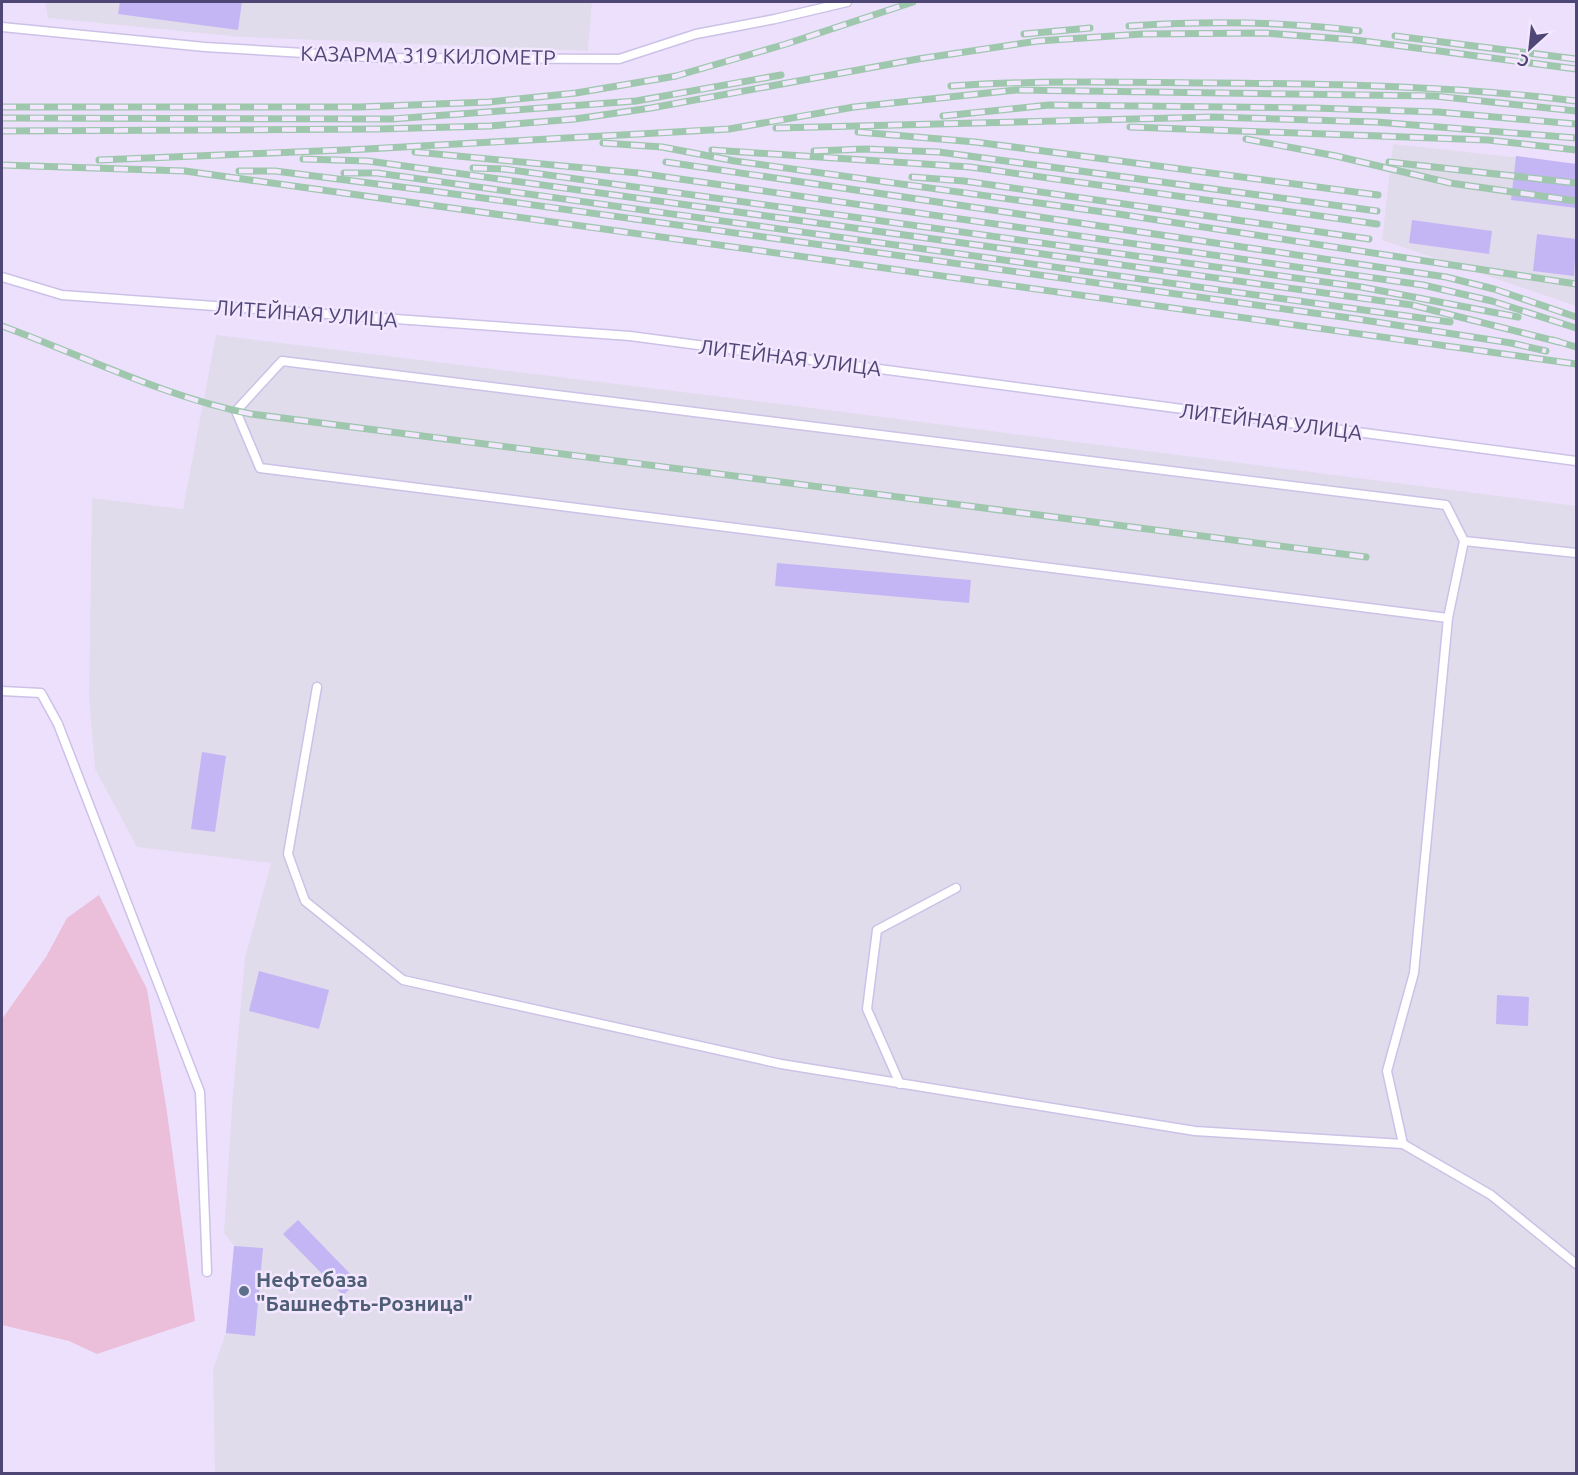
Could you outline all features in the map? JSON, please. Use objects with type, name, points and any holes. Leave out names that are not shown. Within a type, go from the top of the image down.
[{"type":"lane","name":"КАЗАРМА 319 КИЛОМЕТР","points":[[2,27],[206,47],[386,58],[619,59],[696,34],[848,2]]},
{"type":"lane","name":"ЛИТЕЙНАЯ УЛИЦА","points":[[2,277],[62,295],[630,336],[1576,461]]},
{"type":"lane","points":[[1403,1144],[1387,1071],[1414,973],[1448,618],[1464,541],[1446,505],[282,361],[236,411],[260,468],[1448,618]]},
{"type":"lane","points":[[1464,541],[1576,553]]},
{"type":"lane","points":[[316,687],[288,854],[304,901],[403,980],[781,1064],[900,1084],[1194,1131],[1403,1144],[1491,1195],[1576,1264]]},
{"type":"lane","points":[[2,691],[41,693],[58,724],[201,1092],[207,1272]]},
{"type":"lane","points":[[900,1084],[867,1009],[877,930],[956,888]]},
{"type":"shaded area","points":[[45,2],[592,2],[588,51],[241,37],[48,18]]},
{"type":"shaded area","points":[[1393,144],[1576,164],[1576,306],[1382,240]]},
{"type":"shaded area","points":[[216,335],[789,405],[1576,506],[1576,1473],[215,1473],[213,1369],[226,1333],[234,1246],[224,1233],[245,958],[271,863],[137,847],[95,769],[89,698],[92,498],[183,509]]},
{"type":"shaded area","points":[[99,895],[147,989],[167,1112],[195,1321],[97,1354],[69,1341],[2,1325],[2,1019],[46,957],[67,918]]},
{"type":"building","points":[[120,2],[242,2],[238,30],[118,14]]},
{"type":"building","points":[[1516,156],[1576,164],[1576,208],[1511,200]]},
{"type":"building","points":[[1412,220],[1492,231],[1489,254],[1409,243]]},
{"type":"building","points":[[1537,234],[1576,239],[1574,276],[1533,271]]},
{"type":"building","points":[[777,563],[971,580],[969,603],[775,586]]},
{"type":"building","points":[[202,752],[226,756],[215,832],[191,829]]},
{"type":"building","points":[[259,971],[329,990],[319,1029],[249,1011]]},
{"type":"building","points":[[1497,995],[1529,997],[1528,1026],[1496,1024]]},
{"type":"building","points":[[298,1220],[358,1282],[343,1295],[283,1234]]},
{"type":"building","name":"Нефтебаза \"Башнефть-Розница\"","points":[[234,1246],[263,1248],[255,1336],[226,1333]]},
{"type":"railway","points":[[2,107],[359,107],[489,102],[576,93],[676,76],[786,44],[913,2]]},
{"type":"railway","points":[[1129,26],[1244,23],[1302,25],[1359,31]]},
{"type":"railway","points":[[1024,34],[1090,28]]},
{"type":"railway","points":[[2,131],[379,129],[490,126],[575,119],[651,108],[918,59],[1038,41],[1142,34],[1265,33],[1356,40],[1576,69]]},
{"type":"railway","points":[[1395,36],[1576,59]]},
{"type":"railway","points":[[2,118],[392,119],[636,101],[781,75]]},
{"type":"railway","points":[[951,86],[1082,82],[1351,85],[1486,92],[1576,101]]},
{"type":"railway","points":[[99,160],[367,149],[729,129],[854,107],[1016,90],[1435,96],[1576,111]]},
{"type":"railway","points":[[943,116],[1049,105],[1313,108],[1438,112],[1576,124]]},
{"type":"railway","points":[[776,128],[1213,117],[1376,122],[1576,138]]},
{"type":"railway","points":[[1130,127],[1488,140],[1576,150]]},
{"type":"railway","points":[[858,132],[975,142],[1378,195]]},
{"type":"railway","points":[[1246,139],[1336,156],[1450,183],[1576,201]]},
{"type":"railway","points":[[603,143],[662,147],[735,161],[1118,214],[1576,284]]},
{"type":"railway","points":[[814,151],[865,149],[939,152],[1377,211]]},
{"type":"railway","points":[[712,150],[970,167],[1377,224]]},
{"type":"railway","points":[[415,152],[638,173],[1423,285],[1492,301],[1576,328]]},
{"type":"railway","points":[[303,159],[368,161],[1412,305],[1559,342]]},
{"type":"railway","points":[[666,162],[1446,277],[1494,289],[1576,317]]},
{"type":"railway","points":[[1389,162],[1576,183]]},
{"type":"railway","points":[[2,165],[185,171],[1576,364]]},
{"type":"railway","points":[[473,168],[504,169],[1361,287],[1518,317]]},
{"type":"railway","points":[[239,171],[275,171],[432,191],[1357,319],[1511,343],[1546,351]]},
{"type":"railway","points":[[344,173],[377,173],[1450,322]]},
{"type":"railway","points":[[912,177],[964,181],[1369,239]]},
{"type":"railway","points":[[2,326],[156,387],[219,407],[251,414],[1366,557]]},
{"type":"railway","points":[[1553,340],[1576,347]]},
{"type":"place","name":"Нефтебаза \"Башнефть-Розница\"","points":[[244,1291]]}]
